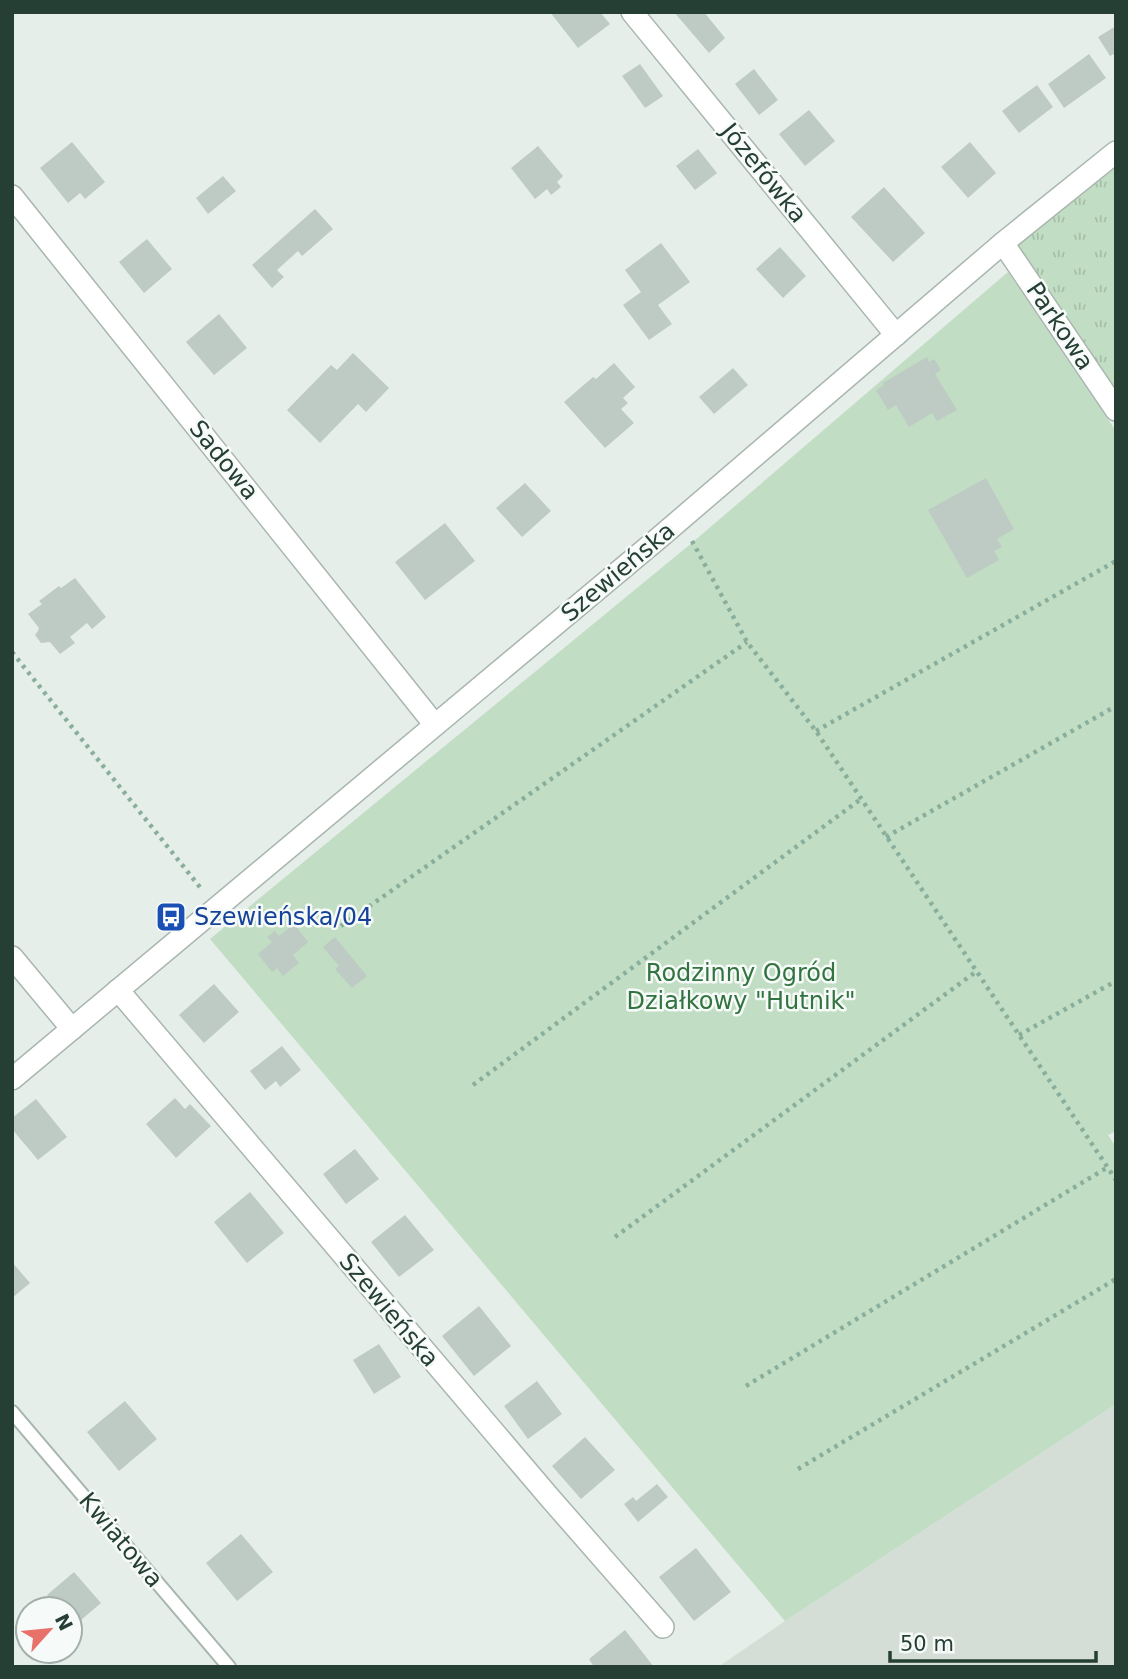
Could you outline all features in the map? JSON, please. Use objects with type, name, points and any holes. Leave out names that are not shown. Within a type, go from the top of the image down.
[{"type":"street","name":"Józefówka","points":[[632,12],[896,335]]},
{"type":"street","name":"Szewieńska","points":[[12,1079],[671,528],[1003,243],[1116,152]]},
{"type":"street","name":"Sadowa","points":[[12,196],[435,725]]},
{"type":"street","name":"Parkowa","points":[[1003,243],[1116,410]]},
{"type":"street","points":[[12,957],[72,1029]]},
{"type":"street","name":"Szewieńska","points":[[118,990],[663,1627]]},
{"type":"lane","name":"Kwiatowa","points":[[12,1412],[229,1667]]},
{"type":"path","points":[[671,528],[693,542],[747,642],[816,731],[1116,1180]]},
{"type":"path","points":[[816,731],[1116,561]]},
{"type":"path","points":[[341,926],[747,642]]},
{"type":"path","points":[[12,652],[218,907]]},
{"type":"path","points":[[886,837],[1116,706]]},
{"type":"path","points":[[473,1085],[861,799]]},
{"type":"path","points":[[615,1237],[976,971]]},
{"type":"path","points":[[1019,1035],[1116,981]]},
{"type":"path","points":[[746,1386],[1108,1167]]},
{"type":"path","points":[[798,1469],[1116,1279]]},
{"type":"shaded area","points":[[1116,1404],[1116,1667],[718,1667],[785,1621]]},
{"type":"green space","points":[[1116,152],[1116,410],[1003,243]]},
{"type":"green space","name":"Rodzinny Ogród Działkowy \"Hutnik\"","points":[[1008,272],[1116,431],[1116,1131],[1108,1135],[1116,1147],[1116,1404],[785,1621],[210,939],[693,542]]},
{"type":"building","points":[[550,12],[600,12],[610,24],[578,48]]},
{"type":"building","points":[[674,12],[704,12],[725,38],[709,53]]},
{"type":"building","points":[[1116,26],[1116,53],[1110,56],[1098,37]]},
{"type":"building","points":[[1089,54],[1106,78],[1064,108],[1048,84]]},
{"type":"building","points":[[640,64],[663,96],[645,108],[622,76]]},
{"type":"building","points":[[754,69],[778,100],[759,115],[735,84]]},
{"type":"building","points":[[1037,85],[1053,107],[1019,133],[1002,111]]},
{"type":"building","points":[[809,110],[835,141],[805,166],[779,134]]},
{"type":"building","points":[[72,142],[105,182],[85,199],[80,193],[68,203],[40,168]]},
{"type":"building","points":[[970,142],[996,173],[968,198],[941,167]]},
{"type":"building","points":[[538,146],[563,176],[557,182],[561,187],[551,195],[547,189],[535,199],[511,168]]},
{"type":"building","points":[[698,149],[717,173],[695,190],[676,166]]},
{"type":"building","points":[[223,176],[236,191],[208,214],[196,198]]},
{"type":"building","points":[[884,187],[925,233],[893,262],[851,217]]},
{"type":"building","points":[[315,209],[333,229],[302,256],[298,251],[277,270],[284,277],[272,288],[252,265]]},
{"type":"building","points":[[147,239],[172,269],[144,293],[119,262]]},
{"type":"building","points":[[661,243],[690,282],[658,305],[672,324],[649,340],[623,305],[641,292],[625,270]]},
{"type":"building","points":[[780,247],[806,276],[783,298],[756,269]]},
{"type":"building","points":[[219,314],[247,348],[214,375],[186,342]]},
{"type":"building","points":[[353,353],[389,388],[366,412],[358,404],[320,443],[287,410],[331,365],[337,370]]},
{"type":"building","points":[[927,357],[929,362],[934,359],[941,370],[935,374],[957,410],[937,421],[932,413],[909,427],[896,405],[888,410],[876,390]]},
{"type":"building","points":[[614,363],[635,387],[623,398],[628,403],[621,409],[634,423],[605,448],[564,402]]},
{"type":"building","points":[[733,368],[748,385],[714,414],[699,397]]},
{"type":"building","points":[[986,478],[1014,529],[997,539],[1002,547],[994,551],[999,560],[967,578],[928,510]]},
{"type":"building","points":[[525,483],[551,511],[522,537],[496,508]]},
{"type":"building","points":[[445,523],[475,561],[425,600],[395,562]]},
{"type":"building","points":[[75,578],[106,617],[92,629],[87,623],[70,637],[75,643],[60,654],[50,642],[41,643],[35,635],[39,628],[28,614],[42,604],[39,601]]},
{"type":"building","points":[[294,924],[308,942],[293,955],[299,963],[283,976],[277,968],[272,972],[258,954],[272,942],[267,937],[275,931],[279,936]]},
{"type":"building","points":[[335,937],[367,976],[352,988],[335,969],[339,966],[323,947]]},
{"type":"building","points":[[214,984],[239,1012],[204,1043],[179,1015]]},
{"type":"building","points":[[282,1046],[301,1070],[280,1087],[276,1081],[265,1090],[250,1071]]},
{"type":"building","points":[[175,1098],[185,1109],[190,1104],[211,1126],[176,1158],[146,1124]]},
{"type":"building","points":[[36,1099],[67,1137],[38,1160],[12,1129],[12,1118]]},
{"type":"building","points":[[355,1149],[379,1179],[346,1204],[323,1174]]},
{"type":"building","points":[[250,1192],[284,1233],[247,1263],[214,1222]]},
{"type":"building","points":[[405,1215],[434,1250],[399,1277],[371,1242]]},
{"type":"building","points":[[12,1262],[30,1283],[12,1298]]},
{"type":"building","points":[[479,1306],[511,1346],[474,1376],[442,1336]]},
{"type":"building","points":[[379,1344],[401,1377],[374,1394],[353,1360]]},
{"type":"building","points":[[537,1381],[562,1414],[528,1439],[504,1406]]},
{"type":"building","points":[[125,1401],[157,1439],[119,1471],[87,1432]]},
{"type":"building","points":[[585,1437],[615,1470],[581,1499],[552,1466]]},
{"type":"building","points":[[657,1484],[668,1497],[638,1522],[624,1504],[633,1497],[636,1501]]},
{"type":"building","points":[[241,1534],[273,1572],[237,1601],[206,1563]]},
{"type":"building","points":[[696,1548],[731,1592],[694,1621],[659,1577]]},
{"type":"building","points":[[74,1572],[101,1603],[84,1617],[84,1595],[47,1595]]},
{"type":"building","points":[[625,1630],[654,1667],[594,1667],[589,1659]]},
{"type":"place","name":"Szewieńska/04","points":[[171,917]]}]
